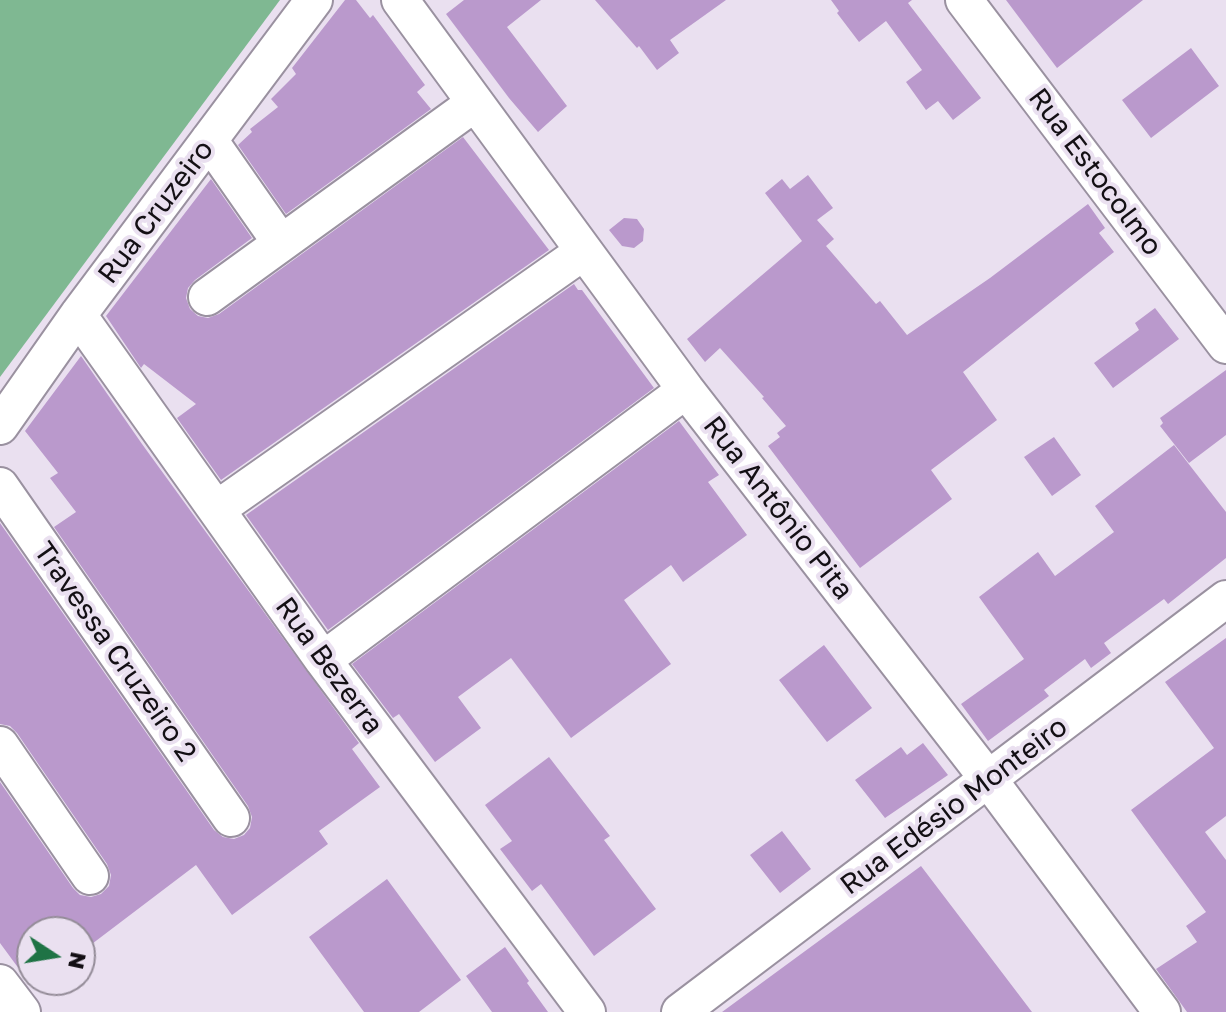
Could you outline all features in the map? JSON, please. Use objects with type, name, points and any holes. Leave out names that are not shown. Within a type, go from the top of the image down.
[{"type":"street","name":"Rua Cruzeiro","points":[[0,426],[78,315],[314,0]]},
{"type":"street","name":"Rua Antônio Pita","points":[[400,0],[686,390],[989,780],[1162,1012]]},
{"type":"street","name":"Rua Estocolmo","points":[[964,0],[1226,345]]},
{"type":"street","points":[[207,297],[475,103]]},
{"type":"street","points":[[209,140],[281,243]]},
{"type":"street","points":[[217,509],[583,252]]},
{"type":"street","name":"Rua Bezerra","points":[[78,315],[323,660],[587,1012]]},
{"type":"street","points":[[323,660],[686,390]]},
{"type":"street","name":"Travessa Cruzeiro 2","points":[[0,486],[231,818]]},
{"type":"street","name":"Rua Edésio Monteiro","points":[[680,1012],[1226,599]]},
{"type":"street","points":[[0,745],[90,876]]},
{"type":"street","points":[[0,983],[22,1012]]},
{"type":"green space","points":[[0,0],[280,0],[0,377]]},
{"type":"building","points":[[345,0],[356,0],[370,18],[373,15],[425,85],[417,92],[431,109],[286,214],[238,145],[252,132],[250,129],[278,107],[271,99],[296,74],[292,68]]},
{"type":"building","points":[[464,0],[541,0],[507,27],[567,106],[538,132],[446,14]]},
{"type":"building","points":[[595,0],[726,0],[670,40],[679,53],[657,70],[639,46],[637,48]]},
{"type":"building","points":[[831,0],[912,0],[908,3],[981,98],[953,120],[938,101],[926,110],[906,82],[922,70],[886,21],[859,42]]},
{"type":"building","points":[[1006,0],[1143,0],[1057,68]]},
{"type":"building","points":[[1191,48],[1219,86],[1151,138],[1122,100]]},
{"type":"building","points":[[463,137],[549,250],[221,480],[177,418],[196,404],[144,364],[141,368],[106,316],[211,179],[252,238],[188,288],[186,298],[190,309],[198,316],[208,318],[219,314]]},
{"type":"building","points":[[808,175],[833,208],[817,220],[834,239],[826,246],[876,304],[880,301],[907,335],[990,278],[1088,204],[1105,228],[1099,233],[1114,252],[963,372],[997,420],[931,470],[952,499],[860,568],[768,446],[780,437],[777,433],[786,426],[720,348],[705,362],[687,339],[802,241],[765,193],[782,179],[790,189]]},
{"type":"building","points":[[624,218],[637,219],[644,229],[643,241],[634,248],[622,246],[609,230]]},
{"type":"building","points":[[574,284],[582,290],[654,388],[328,630],[246,515]]},
{"type":"building","points":[[1155,308],[1179,339],[1113,388],[1094,363],[1139,330],[1135,323]]},
{"type":"building","points":[[81,356],[359,743],[352,749],[380,787],[319,831],[328,844],[232,915],[196,865],[96,941],[96,916],[16,916],[16,965],[0,943],[0,782],[80,895],[91,897],[101,894],[109,886],[111,875],[107,864],[17,733],[10,726],[0,724],[0,523],[214,830],[223,837],[234,839],[250,828],[252,817],[248,806],[54,527],[76,512],[50,478],[58,473],[25,431]]},
{"type":"building","points":[[1226,370],[1226,435],[1189,463],[1160,426],[1163,423],[1160,418]]},
{"type":"building","points":[[679,421],[719,475],[708,482],[747,535],[683,582],[671,565],[624,600],[671,664],[571,738],[511,658],[458,697],[481,728],[435,762],[399,714],[393,718],[352,664]]},
{"type":"building","points":[[1054,437],[1081,475],[1052,496],[1024,457]]},
{"type":"building","points":[[1174,445],[1226,512],[1226,558],[1168,604],[1164,599],[1104,643],[1111,653],[1091,668],[1085,659],[1044,690],[1049,696],[988,741],[961,704],[1024,659],[979,597],[1038,552],[1055,576],[1114,532],[1095,506]]},
{"type":"building","points":[[1226,638],[1226,816],[1205,832],[1226,860],[1226,1012],[1187,1012],[1156,969],[1197,942],[1186,926],[1206,912],[1131,810],[1214,748],[1165,682]]},
{"type":"building","points":[[824,645],[872,708],[827,742],[779,680]]},
{"type":"building","points":[[923,743],[948,775],[885,818],[855,780],[901,747],[907,755]]},
{"type":"building","points":[[549,757],[610,836],[604,840],[656,909],[594,956],[541,884],[532,891],[500,849],[512,841],[485,805]]},
{"type":"building","points":[[782,831],[811,869],[780,893],[750,855]]},
{"type":"building","points":[[921,866],[1032,1012],[722,1012]]},
{"type":"building","points":[[387,879],[461,980],[419,1012],[364,1012],[309,937]]},
{"type":"building","points":[[505,947],[548,1012],[492,1012],[466,976]]}]
